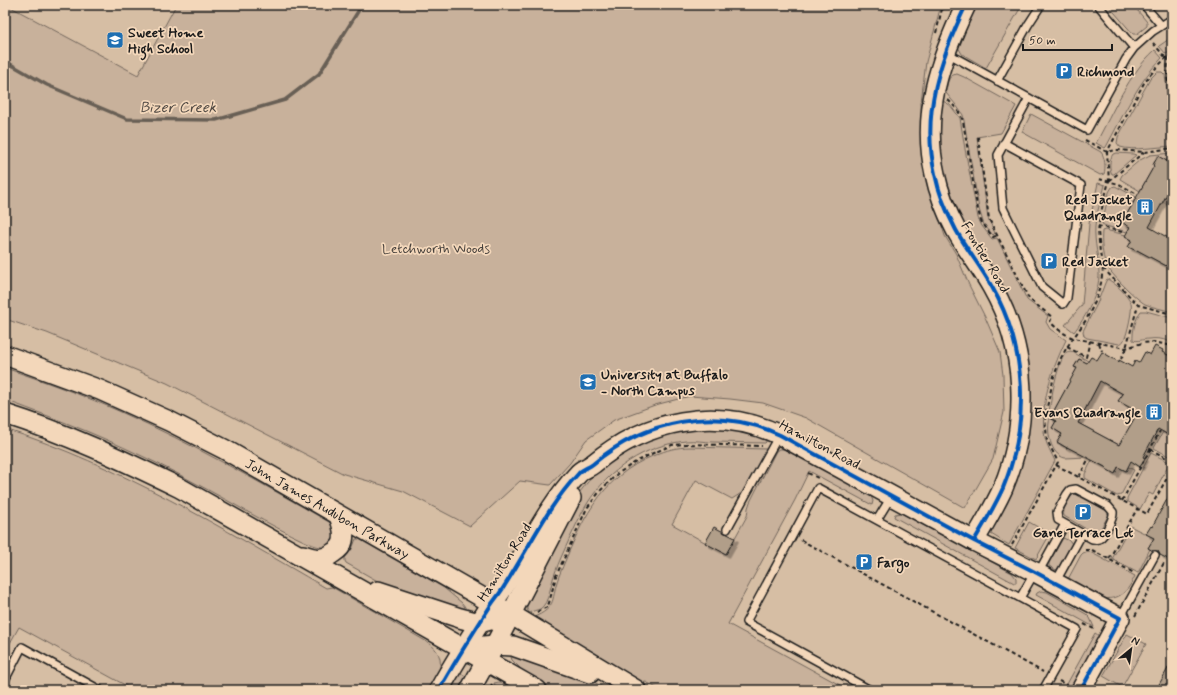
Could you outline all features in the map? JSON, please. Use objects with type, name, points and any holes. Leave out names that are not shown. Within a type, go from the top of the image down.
[{"type":"street","name":"Frontier Road","points":[[966,5],[946,53],[936,83],[932,103],[930,128],[934,172],[946,208],[956,230],[992,287],[1006,315],[1017,352],[1020,371],[1021,413],[1015,452],[1000,493],[974,541]]},
{"type":"street","name":"John James Audubon Parkway","points":[[5,355],[100,390],[169,421],[224,449],[492,603],[635,690]]},
{"type":"street","points":[[5,414],[35,424],[131,464],[180,488],[463,649],[494,658],[537,690]]},
{"type":"street","name":"Hamilton Road","points":[[439,690],[492,603],[505,586],[544,520],[559,497],[580,472],[616,447],[642,433],[655,428],[702,419],[739,421],[767,429],[776,441],[892,496],[1120,618]]},
{"type":"street","name":"Hamilton Road","points":[[470,690],[494,658],[518,619],[573,494],[585,477],[590,466]]},
{"type":"street","points":[[289,550],[313,559],[328,557],[338,550],[343,542],[344,533],[339,516]]},
{"type":"street","points":[[342,580],[453,616],[480,623],[518,619]]},
{"type":"street","points":[[1074,688],[1103,632],[1120,618]]},
{"type":"street","points":[[494,658],[513,646],[635,690]]},
{"type":"lane","points":[[997,81],[1028,25],[1041,5]]},
{"type":"lane","points":[[1098,5],[1134,48]]},
{"type":"lane","points":[[1144,5],[1161,25]]},
{"type":"lane","points":[[946,53],[1087,130],[1134,48],[1153,31],[1172,19]]},
{"type":"lane","points":[[1004,143],[1081,185],[1067,298],[1063,304],[1042,287],[1003,208],[998,154],[1004,143],[1029,98]]},
{"type":"lane","points":[[727,529],[776,441]]},
{"type":"lane","points":[[870,690],[746,622],[818,488],[1076,629],[1043,690]]},
{"type":"lane","points":[[1073,489],[1078,490],[1108,506],[1113,512],[1113,517],[1104,534],[1100,538],[1095,540],[1082,534],[1058,520],[1057,512],[1067,494],[1073,489]]},
{"type":"lane","points":[[877,520],[892,496]]},
{"type":"lane","points":[[1020,598],[1065,524]]},
{"type":"lane","points":[[1055,583],[1082,534]]},
{"type":"lane","points":[[1120,618],[1155,556]]},
{"type":"lane","points":[[5,680],[22,648],[100,690]]},
{"type":"path","points":[[935,35],[943,5]]},
{"type":"path","points":[[1157,48],[1167,58],[1167,76],[1172,105]]},
{"type":"path","points":[[1006,558],[1058,462],[1047,440],[1045,416],[1054,376],[1061,358],[1086,320],[1096,300],[1101,283],[1103,268],[1100,253],[1098,226],[1109,181],[1107,152],[1145,81],[1156,68],[1172,54]]},
{"type":"path","points":[[936,83],[944,96],[960,114],[963,121],[977,206],[981,221],[993,237],[998,235]]},
{"type":"path","points":[[978,137],[990,218],[1029,300],[1052,317],[1050,322],[1054,326],[1066,335],[1073,338],[1126,348],[1142,343],[1154,342],[1172,346]]},
{"type":"path","points":[[1107,152],[1116,150],[1144,152],[1172,148]]},
{"type":"path","points":[[1109,181],[1144,152]]},
{"type":"path","points":[[1099,179],[1119,184],[1137,194]]},
{"type":"path","points":[[1098,226],[1122,232]]},
{"type":"path","points":[[1103,268],[1138,305],[1172,314]]},
{"type":"path","points":[[1121,359],[1126,348],[1138,305]]},
{"type":"path","points":[[1067,347],[1086,357],[1090,341]]},
{"type":"path","points":[[1099,343],[1102,351]]},
{"type":"path","points":[[1122,501],[1160,431]]},
{"type":"path","points":[[518,619],[530,616],[546,607],[549,603],[556,576],[587,508],[601,490],[617,474],[645,457],[672,445],[776,441]]},
{"type":"path","points":[[1150,449],[1172,461]]},
{"type":"path","points":[[1079,477],[1088,460]]},
{"type":"path","points":[[1056,465],[1147,514],[1172,469]]},
{"type":"path","points":[[1109,559],[1136,509]]},
{"type":"path","points":[[800,540],[1074,688]]},
{"type":"path","points":[[1081,551],[1087,549],[1092,550],[1154,584]]},
{"type":"path","points":[[494,658],[491,684],[494,690]]},
{"type":"shaded area","name":"University at Buffalo - North Campus","points":[[5,5],[1172,5],[1172,690],[5,690]]},
{"type":"green space","name":"Letchworth Woods","points":[[5,5],[138,75],[176,5],[941,5],[926,62],[921,102],[922,136],[926,176],[945,236],[956,254],[1000,352],[1003,375],[1004,412],[993,459],[965,508],[806,418],[763,403],[690,396],[655,405],[614,420],[586,440],[570,463],[550,485],[520,481],[470,526],[403,491],[344,474],[167,383],[47,333],[5,319]]},
{"type":"green space","points":[[976,5],[1022,5],[986,68],[962,54],[958,47],[958,41]]},
{"type":"green space","points":[[1108,5],[1133,5],[1147,22],[1147,26],[1137,34],[1133,34]]},
{"type":"green space","points":[[1172,37],[1172,50],[1166,54],[1159,46]]},
{"type":"green space","points":[[1155,50],[1162,58],[1153,67],[1138,89],[1106,147],[1105,148],[1096,143],[1129,81]]},
{"type":"green space","points":[[1157,72],[1162,72],[1165,75],[1172,116],[1172,146],[1138,149],[1120,147],[1117,143],[1118,137],[1150,79]]},
{"type":"green space","points":[[957,74],[1016,106],[1001,133],[977,137],[988,218],[995,233],[993,235],[984,225],[979,209],[963,115],[946,93],[949,78]]},
{"type":"green space","points":[[943,101],[950,105],[960,118],[978,218],[982,226],[992,239],[997,238],[1027,300],[1048,316],[1046,322],[1050,329],[1066,340],[1056,363],[1045,401],[1045,438],[1055,461],[1009,545],[990,532],[1027,360],[1015,314],[1006,295],[965,226],[950,194],[943,168],[941,152],[940,116]]},
{"type":"green space","points":[[1031,114],[1101,152],[1105,163],[1104,174],[1100,175],[1022,132]]},
{"type":"green space","points":[[1172,153],[1172,158],[1169,156],[1166,161],[1157,156],[1153,165],[1154,166],[1140,191],[1120,179],[1122,175],[1140,160],[1150,155]]},
{"type":"green space","points":[[1113,154],[1136,155],[1114,174],[1112,174],[1110,162]]},
{"type":"green space","points":[[1098,183],[1105,185],[1095,227],[1099,280],[1091,304],[1083,320],[1074,332],[1065,325],[1082,305],[1089,224]]},
{"type":"green space","points":[[1172,185],[1172,207],[1163,202]]},
{"type":"green space","points":[[1115,186],[1136,197],[1127,214],[1126,213],[1121,221],[1130,227],[1127,232],[1102,224],[1109,192],[1112,187]]},
{"type":"green space","points":[[1105,230],[1126,235],[1125,236],[1132,240],[1129,247],[1172,269],[1172,312],[1145,304],[1124,286],[1113,274],[1106,265],[1102,248],[1102,231]]},
{"type":"green space","points":[[1107,279],[1128,297],[1131,303],[1127,333],[1122,343],[1119,344],[1087,338],[1084,336],[1083,331],[1097,304]]},
{"type":"green space","points":[[1141,311],[1172,318],[1172,343],[1158,339],[1133,340],[1135,325]]},
{"type":"green space","points":[[1071,351],[1088,361],[1087,363],[1079,359],[1074,367],[1077,369],[1052,414],[1049,411],[1058,371],[1062,358],[1067,352]]},
{"type":"green space","points":[[5,368],[63,388],[107,406],[148,424],[201,451],[329,522],[334,530],[334,538],[330,544],[322,547],[310,544],[142,456],[86,431],[5,400]]},
{"type":"green space","points":[[1100,381],[1123,394],[1119,401],[1145,416],[1119,445],[1078,423]]},
{"type":"green space","points":[[1050,418],[1056,421],[1053,428],[1062,434],[1057,443],[1087,457],[1065,458],[1056,452],[1050,441]]},
{"type":"green space","points":[[701,426],[747,431],[766,439],[766,442],[686,441],[671,443],[642,454],[629,461],[606,480],[587,504],[560,560],[546,603],[540,609],[529,613],[526,601],[577,496],[592,477],[608,462],[626,450],[668,432]]},
{"type":"green space","points":[[5,429],[47,444],[129,479],[209,521],[326,588],[332,587],[429,643],[435,649],[440,660],[439,672],[431,690],[134,690],[19,627],[5,652]]},
{"type":"green space","points":[[1163,432],[1172,437],[1172,458],[1154,448]]},
{"type":"green space","points":[[690,447],[767,449],[743,492],[732,499],[696,480],[672,524],[726,554],[747,516],[750,502],[776,451],[779,449],[784,449],[795,454],[871,496],[873,501],[872,505],[809,471],[728,624],[849,690],[660,690],[646,682],[641,683],[532,618],[541,614],[550,606],[556,584],[575,538],[594,504],[606,489],[619,476],[636,464],[667,450]]},
{"type":"green space","points":[[1151,453],[1169,462],[1169,464],[1153,495],[1149,493],[1140,509],[1127,501],[1127,498]]},
{"type":"green space","points":[[1092,460],[1115,473],[1118,467],[1126,471],[1128,467],[1134,470],[1121,495],[1117,496],[1085,478],[1085,474]]},
{"type":"green space","points":[[1074,494],[1078,494],[1108,512],[1108,516],[1099,532],[1093,533],[1064,516],[1066,505]]},
{"type":"green space","points":[[901,513],[1012,573],[1016,578],[1016,583],[894,517],[895,514]]},
{"type":"green space","points":[[1029,522],[1050,534],[1036,559],[1015,548]]},
{"type":"green space","points":[[1130,526],[1154,538],[1148,548],[1150,549],[1138,573],[1112,559]]},
{"type":"green space","points":[[1063,538],[1070,541],[1072,544],[1056,570],[1049,566],[1049,563]]},
{"type":"green space","points":[[356,539],[359,539],[444,588],[462,603],[465,610],[402,595],[346,563],[345,558],[352,549]]},
{"type":"green space","points":[[1088,551],[1135,576],[1122,594],[1108,599],[1101,598],[1067,581],[1081,555]]},
{"type":"green space","points":[[1041,591],[1047,592],[1086,614],[1090,618],[1094,627],[1036,595]]},
{"type":"green space","points":[[1095,633],[1098,635],[1097,642],[1072,686],[1067,684]]},
{"type":"green space","points":[[1127,634],[1146,644],[1122,687],[1103,676]]},
{"type":"green space","points":[[510,654],[585,677],[608,690],[554,690],[524,672],[512,660]]},
{"type":"green space","points":[[460,673],[466,676],[459,690],[447,690]]},
{"type":"green space","points":[[494,683],[508,683],[524,690],[497,690]]},
{"type":"building","name":"Red Jacket Quadrangle","points":[[1158,156],[1172,164],[1172,185],[1149,227],[1172,240],[1172,269],[1137,250],[1128,247],[1132,240],[1125,236],[1130,227],[1121,222],[1154,166],[1153,165]]},
{"type":"building","name":"Evans Quadrangle","points":[[1155,346],[1163,350],[1162,352],[1172,357],[1172,437],[1158,429],[1143,457],[1145,458],[1140,467],[1131,461],[1126,471],[1118,467],[1115,474],[1106,469],[1107,468],[1057,442],[1062,434],[1052,428],[1056,421],[1050,418],[1077,368],[1074,367],[1079,359],[1087,363],[1091,357],[1097,360],[1102,352],[1119,362],[1119,360],[1132,367],[1135,361],[1139,363],[1145,352],[1150,355]],"holes":[[[1100,381],[1123,394],[1118,401],[1138,412],[1119,445],[1078,423]]]},
{"type":"building","points":[[1172,490],[1172,561],[1160,555],[1158,551],[1153,551],[1148,548],[1154,538],[1146,534],[1151,526],[1152,527]]},
{"type":"building","points":[[714,527],[735,538],[726,554],[705,543]]},
{"type":"building","points":[[1172,661],[1172,690],[1156,690]]},
{"type":"waterway","name":"Bizer Creek","points":[[5,61],[47,85],[127,119],[216,120],[285,100],[319,74],[362,5]]},
{"type":"cycle path","points":[[966,5],[941,66],[932,108],[930,130],[931,152],[939,189],[949,217],[988,280],[1004,310],[1018,360],[1021,386],[1021,412],[1018,438],[1012,463],[1000,495],[974,541]]},
{"type":"cycle path","points":[[439,690],[451,668],[514,571],[557,500],[580,472],[613,449],[635,437],[658,428],[682,422],[706,419],[731,421],[756,426],[780,435],[974,541],[1120,618],[1081,690]]},
{"type":"place","name":"Sweet Home High School","points":[[115,40]]},
{"type":"place","name":"Richmond","points":[[1064,71]]},
{"type":"place","name":"Red Jacket Quadrangle","points":[[1145,207]]},
{"type":"place","name":"Red Jacket","points":[[1049,261]]},
{"type":"place","name":"University at Buffalo - North Campus","points":[[588,382]]},
{"type":"place","name":"Evans Quadrangle","points":[[1154,412]]},
{"type":"place","name":"Gane Terrace Lot","points":[[1083,512]]},
{"type":"place","name":"Fargo","points":[[864,562]]}]
